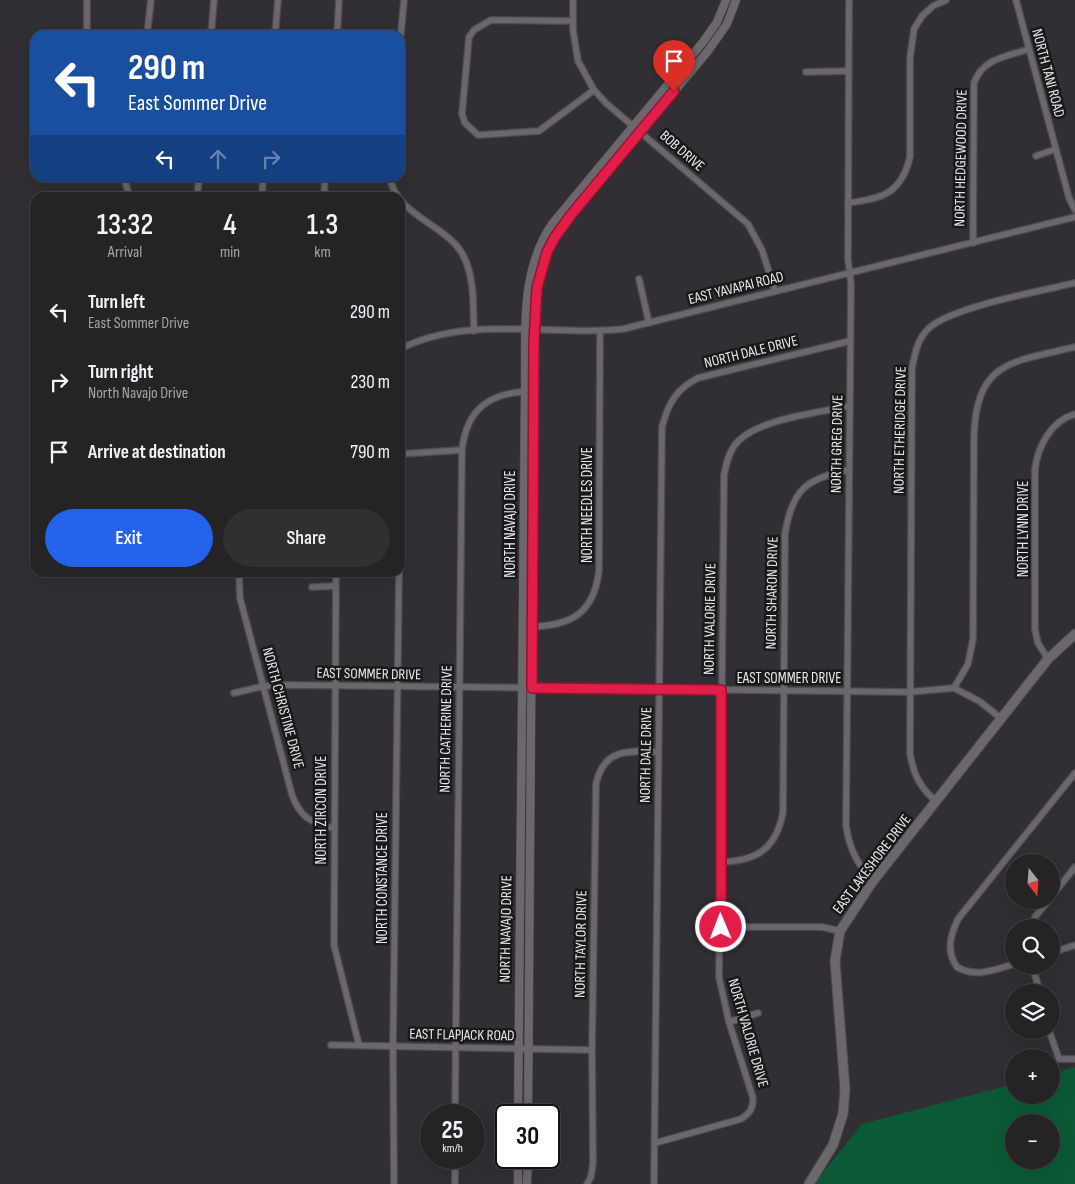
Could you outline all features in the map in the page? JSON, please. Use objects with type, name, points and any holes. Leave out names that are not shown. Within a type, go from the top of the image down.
[{"type":"main road","name":"EAST LAKESHORE DRIVE","points":[[809,1184],[833,1145],[843,1114],[845,1088],[835,961],[840,931],[873,881],[1048,659],[1075,634]]},
{"type":"street","points":[[87,0],[87,30]]},
{"type":"street","points":[[148,30],[151,0]]},
{"type":"street","points":[[211,30],[214,0]]},
{"type":"street","points":[[275,30],[278,0]]},
{"type":"street","points":[[337,30],[340,0]]},
{"type":"street","points":[[401,30],[404,0]]},
{"type":"street","name":"BOB DRIVE","points":[[573,0],[573,21],[578,61],[594,90],[748,224],[762,250],[775,291]]},
{"type":"street","name":"NORTH NAVAJO DRIVE","points":[[518,1104],[525,391],[526,330],[531,267],[546,232],[563,208],[696,51],[717,22],[726,0]]},
{"type":"street","name":"NORTH NAVAJO DRIVE","points":[[528,1104],[534,391],[537,288],[541,269],[555,237],[571,215],[721,34],[736,0]]},
{"type":"street","name":"NORTH GREG DRIVE","points":[[849,0],[850,406],[846,691],[848,840],[856,861],[873,881]]},
{"type":"street","points":[[848,203],[877,199],[891,192],[901,182],[907,170],[910,157],[910,58],[914,29],[927,11],[946,0]]},
{"type":"street","name":"NORTH TANI ROAD","points":[[1016,0],[1069,198],[1075,210]]},
{"type":"street","points":[[573,21],[491,20],[474,30],[469,38],[462,114],[465,123],[478,135],[529,133],[549,125],[594,90]]},
{"type":"street","name":"NORTH HEDGEWOOD DRIVE","points":[[973,243],[974,83],[978,72],[984,65],[1029,49]]},
{"type":"street","points":[[696,51],[703,57]]},
{"type":"street","points":[[806,72],[848,71]]},
{"type":"street","points":[[1036,156],[1056,149]]},
{"type":"street","points":[[405,203],[410,209],[445,235],[462,253],[469,267],[472,284],[474,331]]},
{"type":"street","points":[[563,208],[571,215]]},
{"type":"street","name":"EAST YAVAPAI ROAD","points":[[405,347],[431,337],[474,331],[600,332],[649,323],[1075,217]]},
{"type":"street","points":[[639,279],[649,323]]},
{"type":"street","name":"NORTH ETHERIDGE DRIVE","points":[[937,802],[925,792],[912,768],[910,753],[908,692],[912,368],[915,350],[928,329],[952,314],[1075,282]]},
{"type":"street","name":"NORTH NEEDLES DRIVE","points":[[523,627],[562,624],[579,615],[597,588],[599,560],[600,332]]},
{"type":"street","name":"NORTH DALE DRIVE","points":[[654,1184],[662,427],[667,409],[673,397],[686,384],[698,378],[850,341]]},
{"type":"street","points":[[1002,719],[972,697],[954,688],[968,664],[974,639],[974,435],[976,405],[990,378],[999,369],[1011,362],[1075,347]]},
{"type":"street","name":"NORTH CATHERINE DRIVE","points":[[455,1104],[462,450],[467,426],[485,403],[497,395],[534,391]]},
{"type":"street","name":"NORTH VALORIE DRIVE","points":[[655,1143],[741,1119],[750,1114],[753,1108],[753,1098],[729,1022],[719,978],[724,475],[728,457],[735,445],[745,435],[760,427],[850,406]]},
{"type":"street","name":"NORTH LYNN DRIVE","points":[[1048,659],[1038,643],[1035,630],[1035,469],[1038,453],[1044,440],[1066,416],[1075,414]]},
{"type":"street","points":[[405,454],[462,450]]},
{"type":"street","name":"NORTH SHARON DRIVE","points":[[720,862],[750,858],[765,850],[775,838],[780,825],[782,812],[785,534],[792,504],[801,489],[813,480],[827,474],[849,470]]},
{"type":"street","name":"NORTH CHRISTINE DRIVE","points":[[239,577],[240,598],[297,808],[304,817],[315,824],[333,828]]},
{"type":"street","name":"NORTH ZIRCON DRIVE","points":[[336,577],[333,828],[334,945],[359,1045]]},
{"type":"street","name":"NORTH CONSTANCE DRIVE","points":[[394,1184],[393,1046],[399,577]]},
{"type":"street","points":[[312,587],[336,586]]},
{"type":"street","name":"EAST SOMMER DRIVE","points":[[234,693],[264,686],[908,692],[954,688]]},
{"type":"street","name":"NORTH TAYLOR DRIVE","points":[[587,1184],[591,1177],[593,1162],[592,1050],[596,784],[598,774],[607,760],[618,754],[632,750],[658,752]]},
{"type":"street","points":[[1005,967],[982,973],[962,970],[957,967],[952,960],[950,942],[952,932],[958,919],[1075,773]]},
{"type":"street","points":[[1060,886],[1075,867]]},
{"type":"street","points":[[721,927],[822,927],[840,931]]},
{"type":"street","points":[[1060,950],[1075,945]]},
{"type":"street","points":[[729,1022],[758,1013]]},
{"type":"street","points":[[1051,1039],[1059,1059],[1075,1059]]},
{"type":"street","name":"EAST FLAPJACK ROAD","points":[[331,1045],[592,1050]]},
{"type":"street","points":[[455,1169],[455,1184]]},
{"type":"street","points":[[518,1169],[518,1184]]},
{"type":"street","points":[[527,1184],[528,1169]]},
{"type":"green space","points":[[1075,1067],[1075,1184],[814,1184],[862,1124],[1005,1086],[1005,1104],[1060,1104],[1060,1071]]},
{"type":"route","points":[[674,91],[563,225],[547,252],[541,269],[537,288],[534,341],[532,688],[721,690],[721,927]]}]
